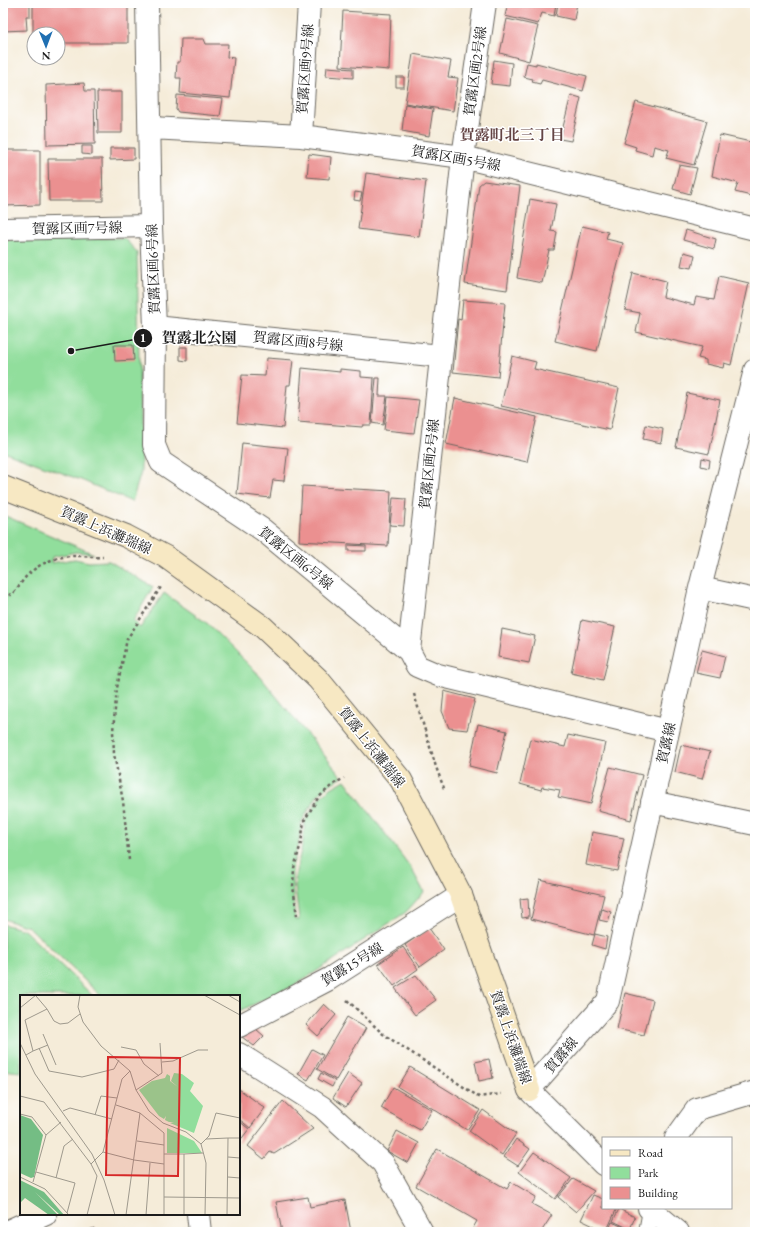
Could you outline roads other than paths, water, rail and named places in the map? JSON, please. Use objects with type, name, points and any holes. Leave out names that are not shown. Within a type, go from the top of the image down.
[{"type":"street","name":"賀露区画6号線","points":[[147,3],[151,226],[155,327],[154,445],[161,462],[264,530],[409,651]]},
{"type":"street","name":"賀露区画9号線","points":[[301,136],[309,3]]},
{"type":"street","name":"賀露区画2号線","points":[[409,651],[463,157],[485,3]]},
{"type":"street","name":"賀露区画5号線","points":[[150,128],[301,136],[463,157],[755,229]]},
{"type":"street","name":"賀露区画7号線","points":[[3,229],[151,226]]},
{"type":"street","name":"賀露区画8号線","points":[[155,327],[441,356]]},
{"type":"street","name":"賀露線","points":[[529,1090],[608,1001],[700,588],[755,370]]},
{"type":"street","name":"賀露上浜灘端線","points":[[3,487],[126,536],[166,557],[263,627],[318,679],[401,780],[461,895],[529,1090],[602,1163]]},
{"type":"street","points":[[700,588],[755,600]]},
{"type":"street","points":[[409,651],[417,666],[438,675],[668,731]]},
{"type":"street","points":[[652,802],[755,824]]},
{"type":"street","name":"賀露15号線","points":[[240,1025],[326,980],[461,895]]},
{"type":"street","points":[[240,1055],[322,1107],[383,1163],[422,1232]]},
{"type":"street","points":[[677,1137],[697,1109],[755,1092]]},
{"type":"street","points":[[650,1209],[678,1232]]},
{"type":"street","points":[[12,1231],[44,1215]]},
{"type":"street","points":[[198,1215],[200,1232]]},
{"type":"lane","points":[[647,1232],[650,1209]]},
{"type":"place","name":"賀露北公園","points":[[71,351]]},
{"type":"district","name":"賀露町北三丁目","points":[[512,135]]}]
